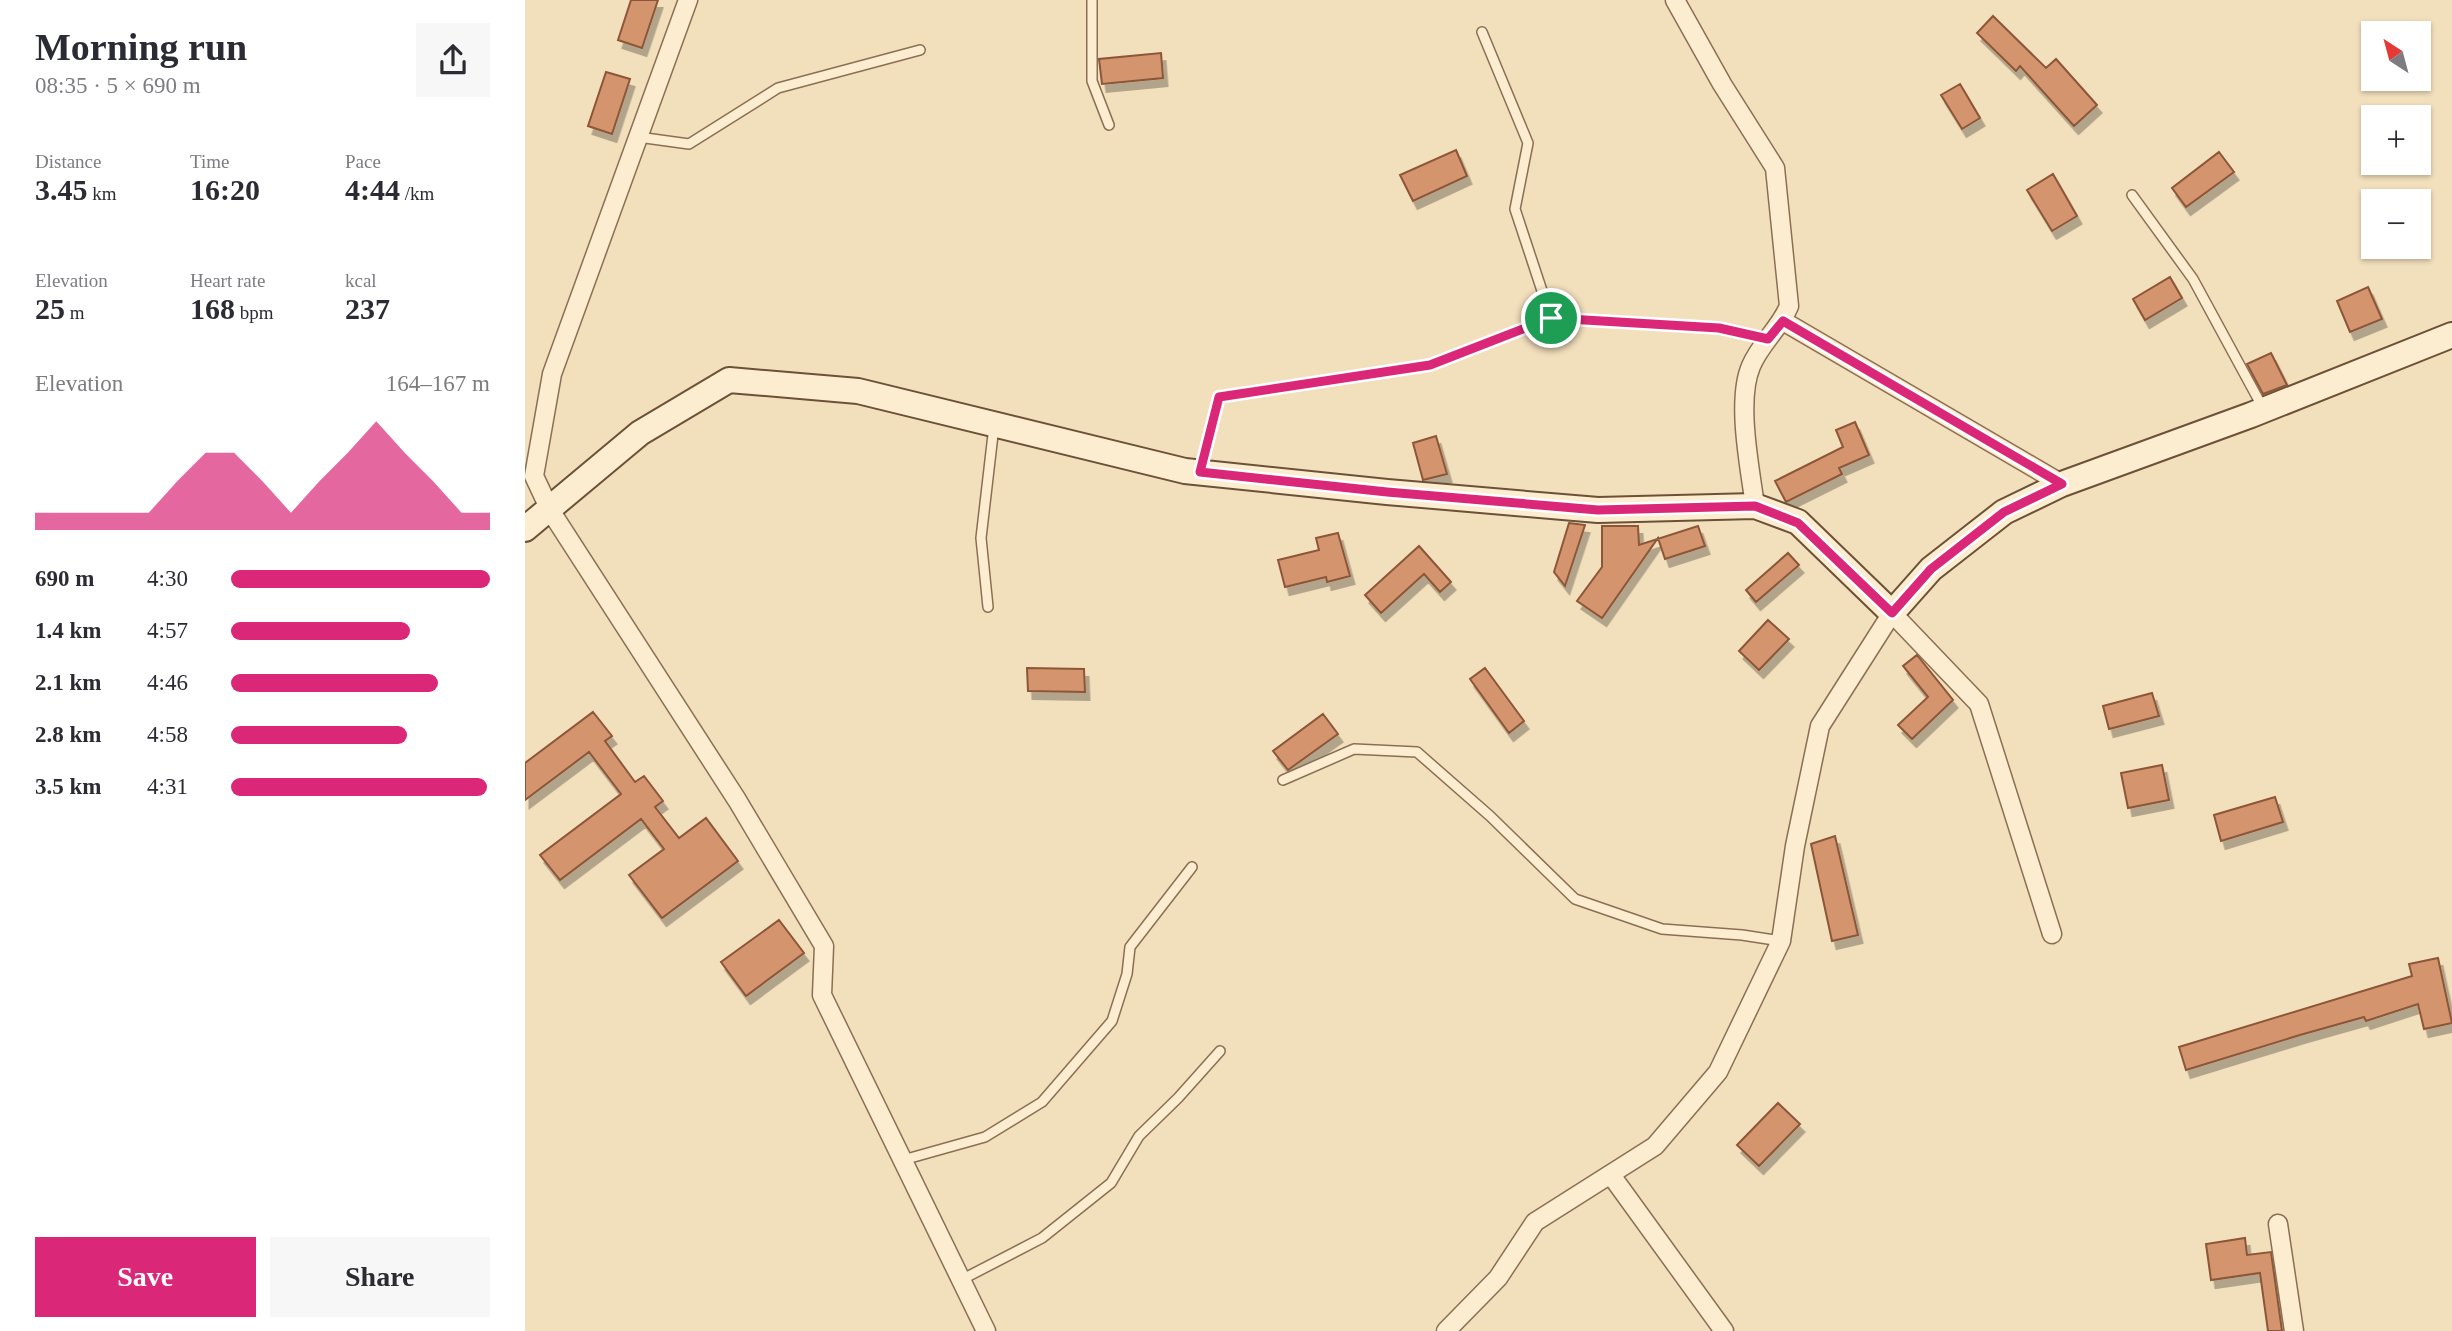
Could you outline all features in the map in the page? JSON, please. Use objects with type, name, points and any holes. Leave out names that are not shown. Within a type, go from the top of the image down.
[{"type":"street","points":[[688,0],[552,374],[534,476],[551,510],[737,800],[824,946],[823,995],[986,1331]]},
{"type":"street","points":[[1675,0],[1722,84],[1775,168],[1789,306],[1783,321],[1750,367],[1743,412],[1755,506]]},
{"type":"street","points":[[1783,321],[2062,484]]},
{"type":"street","points":[[1446,1331],[1498,1278],[1535,1222],[1655,1146],[1718,1072],[1781,941],[1795,846],[1820,726],[1892,613],[1931,569],[2004,512],[2062,484],[2264,410],[2452,335]]},
{"type":"street","points":[[525,529],[640,433],[729,380],[858,391],[1172,468],[1200,472],[1387,492],[1598,510],[1755,506],[1798,523],[1892,613],[1979,704],[2052,934]]},
{"type":"street","points":[[1611,1175],[1724,1331]]},
{"type":"street","points":[[2278,1224],[2294,1331]]},
{"type":"lane","points":[[1092,0],[1092,81],[1109,125]]},
{"type":"lane","points":[[1482,32],[1528,143],[1515,209],[1551,318]]},
{"type":"lane","points":[[638,137],[689,144],[778,88],[920,50]]},
{"type":"lane","points":[[2132,195],[2193,279],[2264,410]]},
{"type":"lane","points":[[1200,472],[1219,397],[1430,365],[1551,318],[1719,328],[1768,339]]},
{"type":"lane","points":[[988,607],[981,538],[994,424]]},
{"type":"lane","points":[[1283,780],[1354,748],[1417,752],[1490,816],[1575,899],[1662,929],[1781,941]]},
{"type":"lane","points":[[903,1160],[985,1137],[1042,1102],[1112,1021],[1127,974],[1130,947],[1192,867]]},
{"type":"lane","points":[[961,1280],[1042,1238],[1111,1183],[1139,1136],[1220,1051]]},
{"type":"building","points":[[631,0],[658,0],[642,48],[618,40]]},
{"type":"building","points":[[1993,16],[2046,68],[2056,59],[2097,105],[2074,126],[2020,66],[2016,71],[1977,33]]},
{"type":"building","points":[[1161,53],[1163,78],[1102,84],[1099,59]]},
{"type":"building","points":[[606,72],[630,79],[612,134],[588,126]]},
{"type":"building","points":[[1960,84],[1980,118],[1962,129],[1941,95]]},
{"type":"building","points":[[1456,150],[1467,176],[1413,201],[1400,175]]},
{"type":"building","points":[[2219,152],[2234,172],[2186,207],[2172,188]]},
{"type":"building","points":[[2053,174],[2077,216],[2052,231],[2027,190]]},
{"type":"building","points":[[2170,277],[2182,298],[2145,320],[2133,299]]},
{"type":"building","points":[[2368,287],[2382,319],[2350,332],[2337,301]]},
{"type":"building","points":[[2271,353],[2287,385],[2263,394],[2247,364]]},
{"type":"building","points":[[1855,422],[1869,455],[1839,468],[1842,474],[1786,502],[1775,481],[1843,447],[1836,430]]},
{"type":"building","points":[[1436,436],[1447,474],[1423,480],[1413,443]]},
{"type":"building","points":[[1569,523],[1585,525],[1565,586],[1554,572]]},
{"type":"building","points":[[1602,526],[1638,526],[1639,545],[1657,539],[1602,618],[1577,601],[1602,567]]},
{"type":"building","points":[[1698,526],[1705,546],[1665,559],[1658,539]]},
{"type":"building","points":[[1338,533],[1350,576],[1327,582],[1326,577],[1285,587],[1278,560],[1319,550],[1316,538]]},
{"type":"building","points":[[1419,546],[1451,582],[1440,592],[1424,574],[1381,613],[1365,595]]},
{"type":"building","points":[[1788,553],[1799,565],[1756,602],[1746,590]]},
{"type":"building","points":[[1768,620],[1789,639],[1759,670],[1739,651]]},
{"type":"building","points":[[1917,655],[1953,700],[1912,739],[1898,725],[1928,697],[1903,666]]},
{"type":"building","points":[[1027,668],[1084,669],[1085,692],[1028,691]]},
{"type":"building","points":[[1485,668],[1524,721],[1509,733],[1470,679]]},
{"type":"building","points":[[2152,693],[2159,716],[2109,729],[2103,706]]},
{"type":"building","points":[[593,712],[612,736],[605,741],[635,782],[644,776],[663,801],[655,807],[679,838],[706,818],[738,861],[662,918],[629,875],[664,849],[641,819],[560,880],[540,855],[621,794],[589,752],[525,800],[525,763]]},
{"type":"building","points":[[1323,714],[1338,734],[1288,770],[1273,751]]},
{"type":"building","points":[[2162,765],[2169,800],[2128,808],[2121,773]]},
{"type":"building","points":[[2275,797],[2283,822],[2221,841],[2214,815]]},
{"type":"building","points":[[1835,836],[1858,935],[1832,941],[1811,844]]},
{"type":"building","points":[[779,920],[804,953],[746,996],[721,962]]},
{"type":"building","points":[[2438,958],[2452,1023],[2424,1029],[2418,1004],[2366,1021],[2364,1017],[2300,1035],[2186,1070],[2179,1047],[2412,976],[2409,964]]},
{"type":"building","points":[[1778,1103],[1800,1124],[1759,1166],[1737,1145]]},
{"type":"building","points":[[2245,1238],[2247,1255],[2271,1252],[2282,1331],[2268,1331],[2260,1273],[2211,1280],[2206,1244]]},
{"type":"route","points":[[1551,318],[1719,328],[1768,339],[1783,321],[2062,484],[2004,512],[1931,569],[1892,613],[1798,523],[1755,506],[1598,510],[1387,492],[1200,472],[1219,397],[1430,365],[1551,318]]}]
